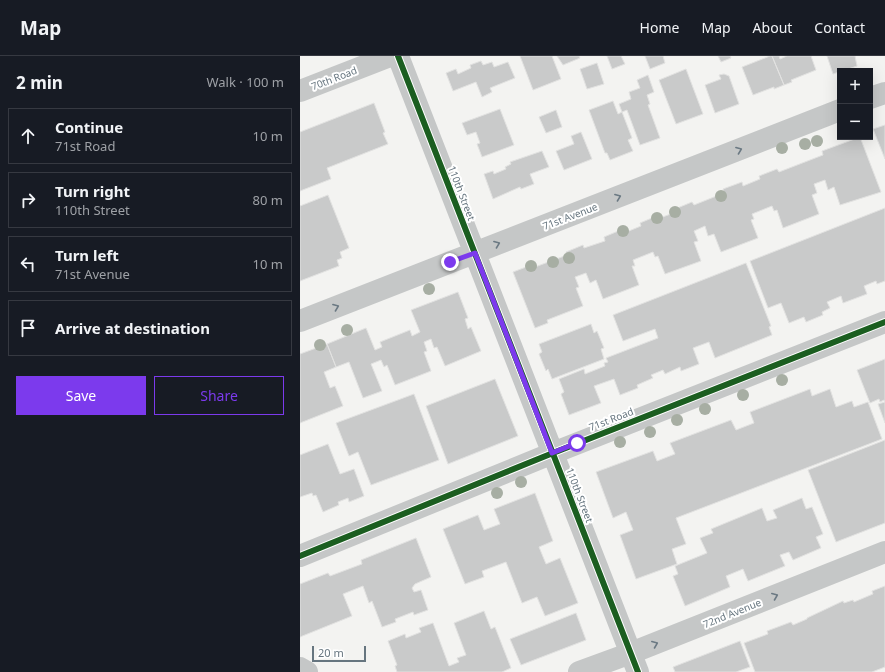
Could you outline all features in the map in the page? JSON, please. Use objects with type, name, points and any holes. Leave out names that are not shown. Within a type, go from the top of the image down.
[{"type":"street","name":"70th Road","points":[[300,91],[390,56]]},
{"type":"street","name":"110th Street","points":[[398,56],[634,663]]},
{"type":"street","points":[[873,97],[885,93]]},
{"type":"street","name":"71st Avenue","points":[[300,321],[837,111]]},
{"type":"street","name":"71st Road","points":[[300,556],[552,453],[885,322]]},
{"type":"street","name":"72nd Avenue","points":[[579,672],[634,663],[885,552]]},
{"type":"street","points":[[300,668],[307,672]]},
{"type":"building","points":[[520,56],[552,56],[561,79],[533,90]]},
{"type":"building","points":[[557,56],[579,56],[580,58],[563,65]]},
{"type":"building","points":[[607,56],[621,56],[625,64],[612,69]]},
{"type":"building","points":[[645,56],[663,56],[665,63],[650,69]]},
{"type":"building","points":[[718,56],[730,56],[731,58],[721,62]]},
{"type":"building","points":[[772,56],[784,85],[753,95],[742,67]]},
{"type":"building","points":[[772,56],[779,56],[780,59],[787,56],[811,56],[816,70],[791,80],[792,82],[784,85]]},
{"type":"building","points":[[827,56],[855,56],[857,66],[851,68],[837,68],[837,73],[833,74]]},
{"type":"building","points":[[481,61],[483,65],[492,62],[494,67],[508,62],[515,78],[490,88],[492,92],[482,97],[476,82],[453,91],[446,73],[456,69],[458,74],[471,68],[470,65]]},
{"type":"building","points":[[597,63],[604,84],[587,89],[580,69]]},
{"type":"building","points":[[686,69],[703,114],[676,124],[659,80]]},
{"type":"building","points":[[724,74],[729,76],[739,104],[715,113],[705,85],[721,79],[719,75]]},
{"type":"building","points":[[648,75],[654,92],[647,95],[650,104],[648,105],[660,138],[640,145],[627,110],[622,112],[619,104],[631,99],[629,92],[640,88],[637,80]]},
{"type":"building","points":[[613,101],[618,114],[622,112],[632,138],[628,140],[633,151],[610,160],[607,153],[605,153],[589,110]]},
{"type":"building","points":[[374,103],[388,144],[327,168],[331,179],[300,191],[300,132]]},
{"type":"building","points":[[500,109],[514,145],[482,157],[477,144],[480,143],[476,132],[467,135],[462,123]]},
{"type":"building","points":[[556,110],[562,127],[546,133],[539,117]]},
{"type":"building","points":[[885,125],[885,159],[873,129]]},
{"type":"building","points":[[581,132],[592,159],[564,170],[556,151],[574,144],[571,136]]},
{"type":"building","points":[[852,140],[861,140],[881,192],[840,205],[834,187],[828,190],[825,180],[814,184],[817,193],[812,195],[819,214],[783,228],[777,210],[774,211],[772,206],[752,214],[754,219],[751,220],[758,238],[721,252],[714,234],[708,236],[705,226],[694,231],[698,241],[694,242],[701,261],[665,274],[658,256],[655,257],[653,252],[633,260],[635,266],[632,266],[639,285],[603,299],[596,280],[590,283],[586,273],[575,277],[579,287],[576,288],[583,306],[547,320],[548,323],[535,328],[513,272],[534,264],[535,267],[567,255],[566,252],[583,245],[584,248],[605,241],[604,237],[623,229],[624,233],[641,226],[640,223],[659,215],[660,218],[676,212],[675,209],[692,202],[694,205],[724,193],[723,189],[742,182],[743,186],[760,179],[759,176],[777,169],[779,172],[823,155],[822,151]]},
{"type":"building","points":[[542,151],[549,167],[530,174],[534,184],[521,189],[520,187],[493,199],[484,174],[493,171],[494,174],[506,169],[505,167],[511,164],[510,162]]},
{"type":"building","points":[[328,195],[349,248],[340,252],[342,258],[337,260],[339,266],[300,281],[300,206]]},
{"type":"building","points":[[885,208],[885,281],[877,284],[876,281],[864,286],[867,294],[843,303],[841,296],[827,302],[830,308],[822,312],[823,315],[806,322],[804,317],[789,323],[781,303],[768,308],[750,261]]},
{"type":"building","points":[[746,263],[771,326],[769,327],[772,335],[715,358],[709,342],[693,348],[699,364],[681,371],[680,367],[665,374],[663,370],[651,375],[653,378],[637,385],[638,388],[620,395],[614,379],[594,386],[601,403],[569,415],[561,394],[564,392],[559,379],[584,369],[585,374],[605,366],[604,363],[608,362],[606,358],[658,338],[655,329],[623,341],[613,315]]},
{"type":"building","points":[[458,292],[468,318],[465,319],[468,329],[471,327],[481,351],[445,366],[437,347],[434,348],[431,339],[424,342],[427,351],[424,352],[431,371],[395,385],[387,365],[384,367],[381,360],[371,364],[382,391],[363,398],[349,362],[336,367],[327,344],[366,328],[375,350],[382,347],[380,342],[410,330],[412,336],[420,332],[411,310]]},
{"type":"building","points":[[591,324],[594,333],[597,331],[604,348],[601,349],[604,359],[552,379],[548,369],[546,371],[539,354],[542,352],[539,344]]},
{"type":"building","points":[[327,344],[336,367],[324,372],[330,388],[335,386],[343,406],[300,423],[300,354]]},
{"type":"building","points":[[885,359],[885,402],[884,400],[880,402],[879,399],[870,403],[857,370]]},
{"type":"building","points":[[495,379],[518,436],[448,464],[426,406]]},
{"type":"building","points":[[810,389],[812,396],[830,389],[836,407],[852,401],[854,407],[868,402],[882,439],[676,518],[686,544],[672,549],[677,564],[636,579],[620,535],[633,530],[626,512],[613,518],[596,472],[653,451],[657,461],[675,454],[670,443],[731,420],[736,430],[754,423],[750,412]]},
{"type":"building","points":[[414,394],[439,460],[371,485],[358,452],[349,456],[336,423]]},
{"type":"building","points":[[885,402],[885,423],[878,404]]},
{"type":"building","points":[[885,440],[885,523],[836,542],[808,470]]},
{"type":"building","points":[[328,444],[340,474],[354,469],[364,496],[349,502],[348,498],[338,502],[339,505],[323,512],[316,495],[313,496],[312,493],[300,497],[300,455]]},
{"type":"building","points":[[535,493],[553,541],[539,547],[546,564],[560,558],[578,603],[545,616],[537,597],[522,603],[506,562],[482,571],[484,577],[465,584],[443,529],[478,515],[484,530],[500,524],[494,509]]},
{"type":"building","points":[[802,498],[806,509],[812,507],[823,534],[816,537],[821,548],[793,560],[789,552],[780,555],[785,566],[748,581],[743,569],[726,576],[730,587],[685,606],[673,576],[678,574],[675,566],[707,553],[700,538],[713,533],[711,529],[762,508],[767,521],[777,518],[773,510]]},
{"type":"building","points":[[416,538],[431,577],[415,584],[412,588],[414,592],[421,590],[428,610],[414,615],[413,612],[395,619],[396,622],[382,627],[372,601],[369,603],[363,586],[343,594],[352,616],[300,637],[300,584],[328,573],[330,576],[362,564],[361,560]]},
{"type":"building","points":[[885,586],[885,667],[872,672],[755,672],[744,643],[768,634],[767,631],[791,622],[793,625],[843,601],[844,603],[853,600],[854,602],[873,594],[872,591]]},
{"type":"building","points":[[484,611],[491,629],[495,627],[511,668],[502,672],[397,672],[395,666],[397,665],[388,641],[405,634],[406,638],[421,632],[419,628],[433,623],[449,666],[459,662],[457,658],[466,655],[454,623]]},
{"type":"building","points":[[576,613],[586,640],[521,665],[510,639]]},
{"type":"building","points":[[740,641],[750,667],[736,672],[675,672],[673,667]]},
{"type":"cycle path","points":[[398,56],[638,672]]},
{"type":"cycle path","points":[[300,556],[553,453],[885,322]]},
{"type":"route","points":[[450,262],[475,253],[552,453],[577,443]]}]
